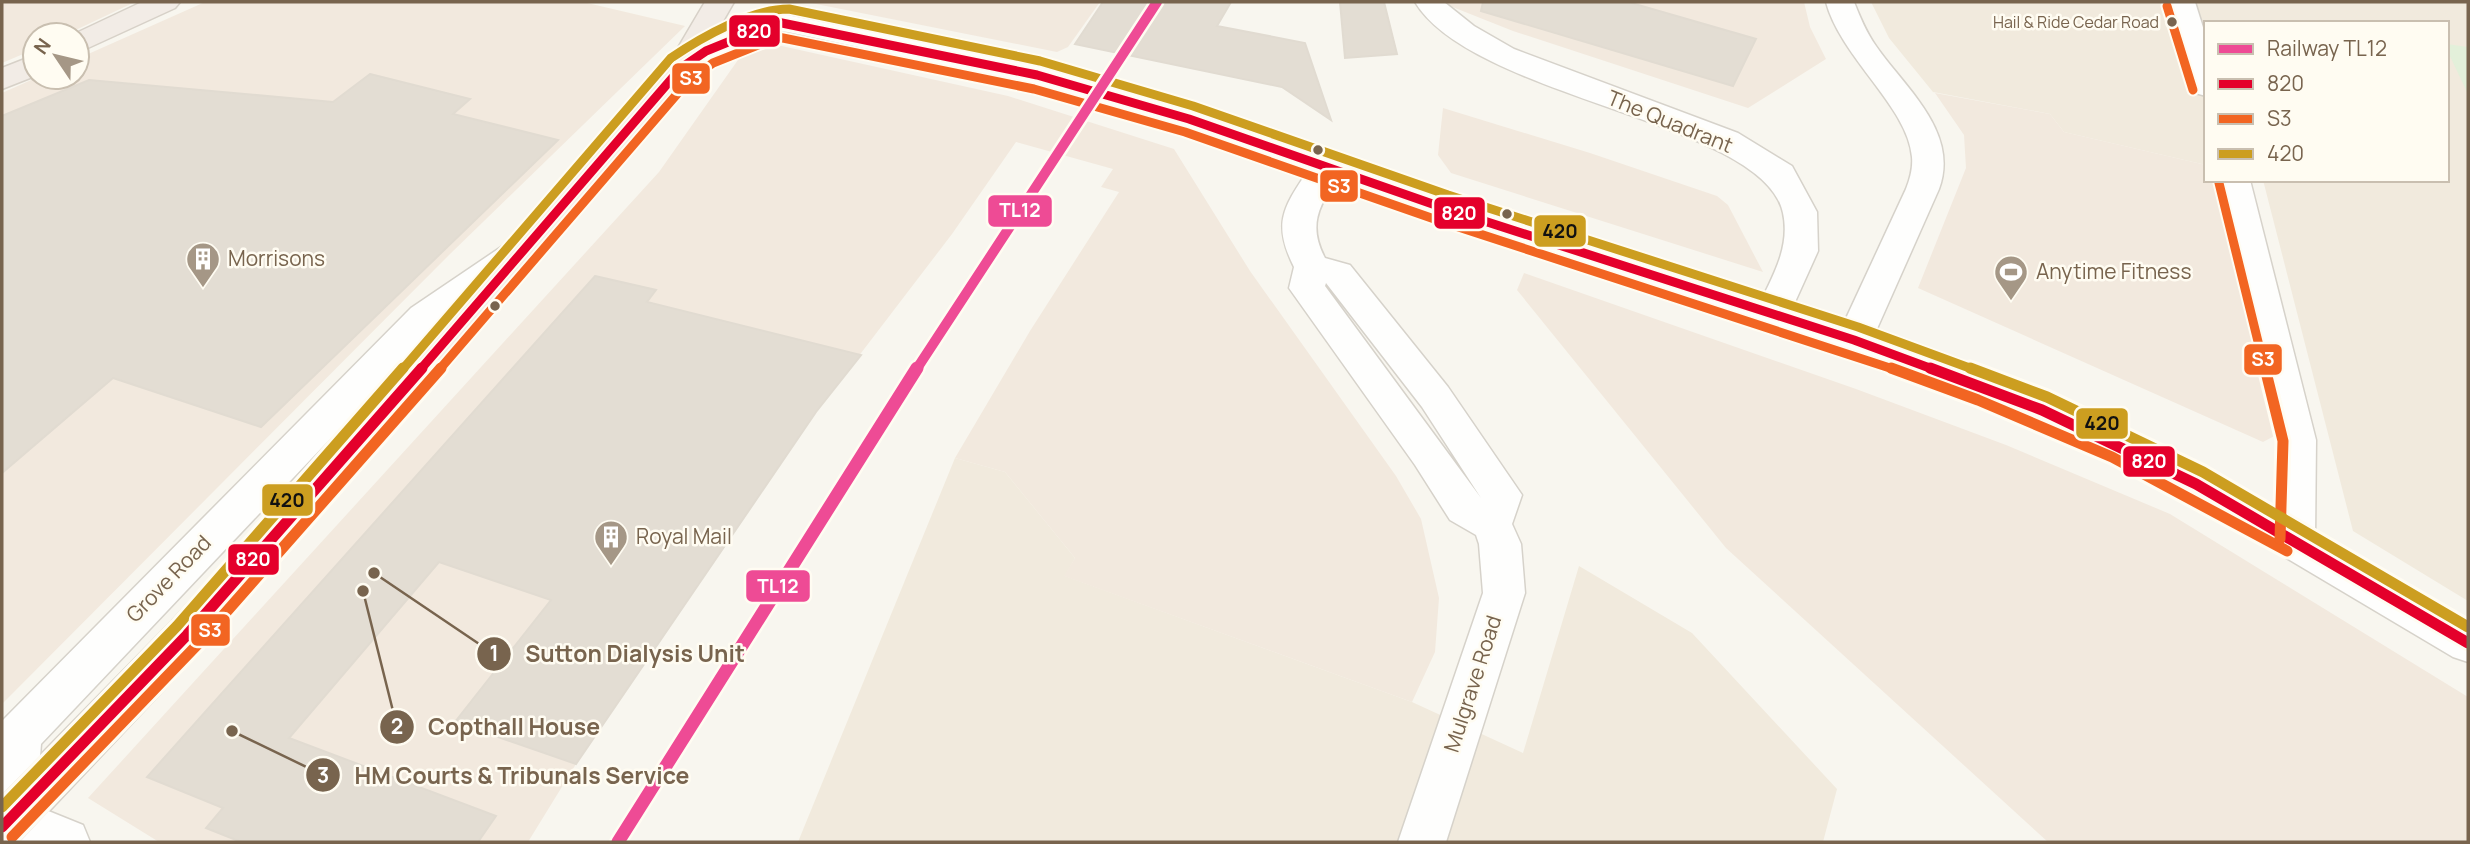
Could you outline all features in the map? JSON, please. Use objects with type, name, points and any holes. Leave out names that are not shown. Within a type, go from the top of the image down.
[{"type":"highway","points":[[91,37],[164,2]]},
{"type":"highway","name":"Grove Road","points":[[6,823],[187,635],[530,244],[681,68],[719,2]]},
{"type":"highway","points":[[2,79],[21,71]]},
{"type":"street","points":[[753,2],[777,22],[1037,75],[1189,119],[1444,208],[1854,340],[2067,421],[2196,484],[2468,643]]},
{"type":"street","name":"The Quadrant","points":[[1429,2],[1438,14],[1478,42],[1503,55],[1727,141],[1780,174],[1800,212],[1801,251],[1773,313]]},
{"type":"street","points":[[1840,2],[1844,18],[1861,45],[1908,109],[1928,151],[1929,164],[1927,177],[1896,250],[1854,340]]},
{"type":"street","points":[[2180,2],[2204,80]]},
{"type":"street","points":[[681,68],[706,51],[777,22]]},
{"type":"street","name":"Mulgrave Road","points":[[1328,167],[1305,202],[1298,219],[1297,234],[1312,267],[1338,274],[1435,397],[1502,495],[1492,524],[1500,544],[1504,593],[1422,842]]},
{"type":"street","points":[[2232,182],[2297,440],[2294,539]]},
{"type":"street","name":"Grove Road","points":[[6,823],[10,743],[424,317],[530,244]]},
{"type":"street","points":[[319,424],[326,434],[337,466]]},
{"type":"street","points":[[6,823],[66,842]]},
{"type":"shaded area","points":[[2,2],[135,2],[91,23],[21,21],[21,55],[2,63]]},
{"type":"shaded area","points":[[205,2],[583,2],[685,26],[449,255],[2,704],[2,93],[21,85],[21,91],[91,91],[91,53]]},
{"type":"shaded area","points":[[806,2],[1100,2],[1068,47],[1057,52]]},
{"type":"shaded area","points":[[1445,2],[1804,2],[1810,27],[1826,59],[1748,108],[1513,31]]},
{"type":"shaded area","points":[[1871,2],[2468,2],[2468,601],[2353,531],[2264,182],[2449,182],[2449,21],[2204,21],[2204,165],[2064,132],[2050,114],[1933,92],[1889,38]]},
{"type":"shaded area","points":[[768,43],[1008,96],[1174,149],[1250,271],[1396,476],[1421,519],[1439,598],[1435,652],[1412,702],[1064,576],[1075,558],[1005,472],[955,458],[1030,331],[1119,192],[1101,187],[1113,169],[1016,142],[952,234],[816,412],[576,764],[528,842],[159,842],[88,798],[659,172],[745,50]]},
{"type":"shaded area","points":[[1935,93],[2050,114],[2064,132],[2204,165],[2204,182],[2225,182],[2278,434],[2263,442],[1918,288],[1966,168],[1964,135]]},
{"type":"shaded area","points":[[1443,108],[1590,153],[1717,196],[1728,205],[1763,272],[1451,173],[1438,155]]},
{"type":"shaded area","points":[[1524,273],[1856,389],[2006,445],[2170,514],[2468,697],[2468,842],[2048,842],[1726,548],[1517,290]]},
{"type":"shaded area","points":[[955,458],[1005,472],[1075,558],[1065,576],[1412,702],[1523,753],[1579,566],[1692,633],[1837,789],[1823,842],[798,842]]},
{"type":"green space","points":[[2449,44],[2468,47],[2468,94],[2449,54]]},
{"type":"building","points":[[1103,2],[1231,2],[1217,26],[1305,43],[1331,120],[1282,87],[1075,44]]},
{"type":"building","points":[[1340,2],[1384,2],[1397,54],[1345,58]]},
{"type":"building","points":[[1483,2],[1628,2],[1756,39],[1733,86],[1481,11]]},
{"type":"building","name":"Morrisons","points":[[370,74],[470,99],[453,114],[558,140],[261,427],[113,378],[2,473],[2,116],[62,91],[91,91],[91,80],[333,102]]},
{"type":"building","points":[[595,276],[656,290],[647,302],[861,355],[816,412],[576,764],[455,722],[551,600],[439,562],[289,738],[496,816],[478,842],[241,842],[206,828],[223,808],[147,777]]},
{"type":"rail line","name":"TL12","points":[[618,842],[861,454],[1157,2]]},
{"type":"transit line","name":"S3","points":[[2167,6],[2193,90]]},
{"type":"transit line","name":"420","points":[[2,807],[177,626],[671,58],[701,38],[773,9],[789,9],[1040,61],[1193,106],[1448,195],[1858,327],[2047,397],[2203,472],[2468,627]]},
{"type":"transit line","name":"820","points":[[2,827],[187,635],[462,323],[681,68],[706,51],[777,22],[1037,75],[1189,119],[1444,208],[1854,340],[2042,410],[2196,484],[2468,643]]},
{"type":"transit line","name":"S3","points":[[12,837],[198,644],[473,332],[690,79],[713,63],[778,37],[1034,89],[1106,108],[1185,132],[1440,221],[1849,353],[1978,400],[2112,457],[2287,551]]},
{"type":"transit line","name":"S3","points":[[2219,183],[2283,441],[2280,539]]},
{"type":"place","name":"Hail & Ride Cedar Road","points":[[2172,22]]},
{"type":"place","name":"Morrisons","points":[[203,289]]},
{"type":"place","name":"Anytime Fitness","points":[[2011,302]]},
{"type":"place","name":"Royal Mail","points":[[611,567]]},
{"type":"place","name":"Sutton Dialysis Unit","points":[[374,573]]},
{"type":"place","name":"Copthall House","points":[[363,591]]},
{"type":"place","name":"HM Courts & Tribunals Service","points":[[232,731]]}]
